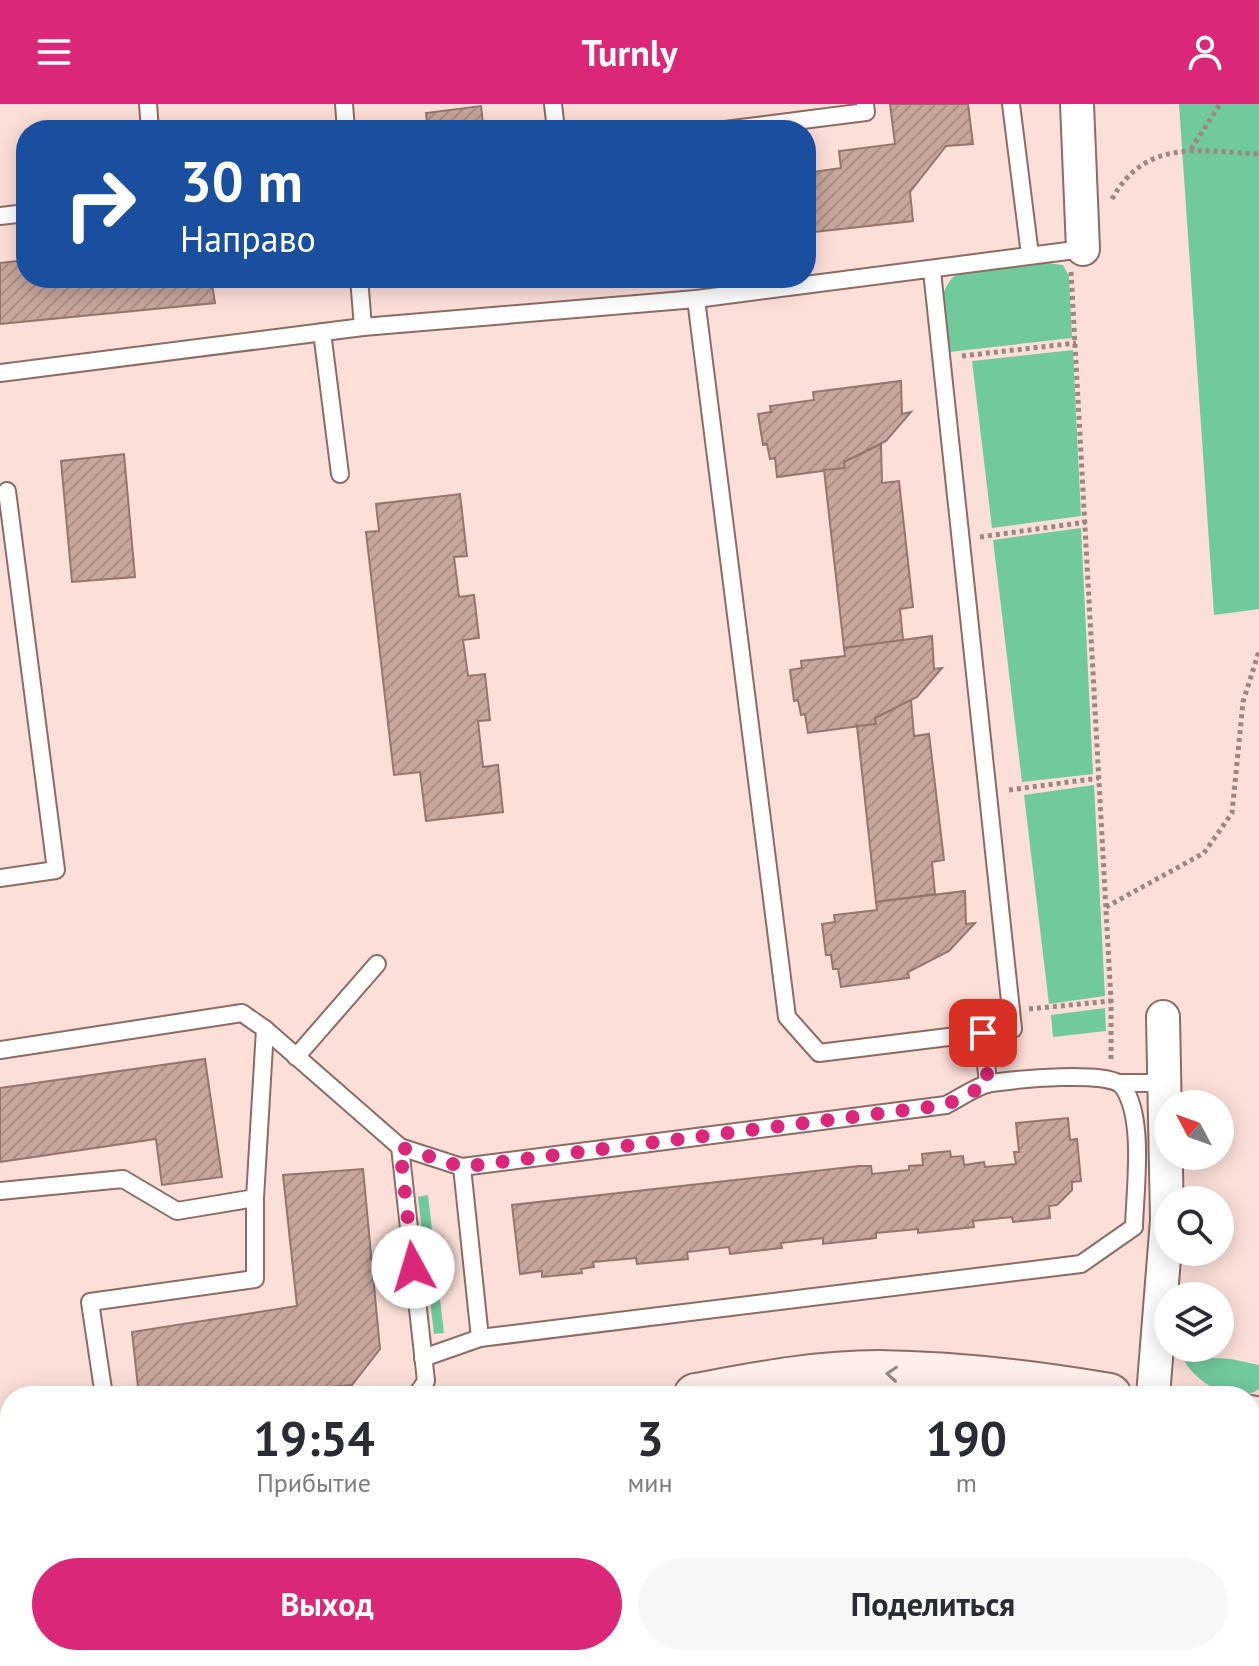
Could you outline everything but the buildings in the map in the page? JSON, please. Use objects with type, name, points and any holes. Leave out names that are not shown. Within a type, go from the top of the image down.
[{"type":"main road","points":[[758,1386],[807,1378],[877,1373],[947,1386]]},
{"type":"street","points":[[1071,251],[1077,104]]},
{"type":"street","points":[[1154,1386],[1167,1220],[1163,1017]]},
{"type":"lane","points":[[803,120],[866,112],[865,104]]},
{"type":"lane","points":[[1011,104],[1030,255]]},
{"type":"lane","points":[[816,285],[1071,251]]},
{"type":"lane","points":[[696,299],[787,1017],[819,1053],[1013,1029],[932,271]]},
{"type":"lane","points":[[360,288],[363,327]]},
{"type":"lane","points":[[0,373],[363,327],[696,299],[789,288]]},
{"type":"lane","points":[[322,332],[340,474]]},
{"type":"lane","points":[[0,878],[56,870],[7,491]]},
{"type":"lane","points":[[296,1057],[377,964]]},
{"type":"lane","points":[[0,1050],[242,1013],[265,1029],[400,1147],[462,1167],[946,1105],[988,1084],[1166,1083]]},
{"type":"lane","points":[[103,1386],[90,1302],[255,1279],[255,1198],[265,1029]]},
{"type":"lane","points":[[983,1033],[988,1084]]},
{"type":"lane","points":[[423,1358],[480,1338],[1081,1264],[1134,1227],[1136,1131],[1130,1100],[1116,1081]]},
{"type":"lane","points":[[400,1147],[426,1381],[423,1386]]},
{"type":"lane","points":[[462,1167],[480,1338]]},
{"type":"lane","points":[[0,1191],[123,1179],[177,1211],[255,1198]]},
{"type":"path","points":[[1190,150],[1220,104]]},
{"type":"path","points":[[1116,1081],[1071,251],[1123,179],[1166,153],[1190,150],[1259,154]]},
{"type":"path","points":[[941,358],[1076,343]]},
{"type":"path","points":[[960,539],[1086,522]]},
{"type":"path","points":[[1106,907],[1204,853],[1232,813],[1243,702],[1259,651]]},
{"type":"path","points":[[987,793],[1099,778]]},
{"type":"path","points":[[1010,1011],[1111,1001]]},
{"type":"green space","points":[[1179,104],[1259,104],[1259,609],[1214,615]]},
{"type":"green space","points":[[1048,263],[1063,265],[1069,276],[1072,338],[949,352],[942,310],[949,281],[957,274]]},
{"type":"green space","points":[[1073,350],[1081,516],[992,528],[972,361]]},
{"type":"green space","points":[[1081,528],[1093,774],[1022,782],[993,540]]},
{"type":"green space","points":[[1094,785],[1105,996],[1049,1004],[1024,795]]},
{"type":"green space","points":[[1105,1008],[1106,1031],[1053,1037],[1051,1015]]},
{"type":"green space","points":[[428,1195],[444,1333],[434,1334],[418,1197]]},
{"type":"green space","points":[[1234,1360],[1259,1365],[1259,1386],[1210,1386],[1185,1362]]},
{"type":"route","points":[[413,1267],[400,1147],[462,1167],[946,1105],[988,1084],[983,1033]]}]
